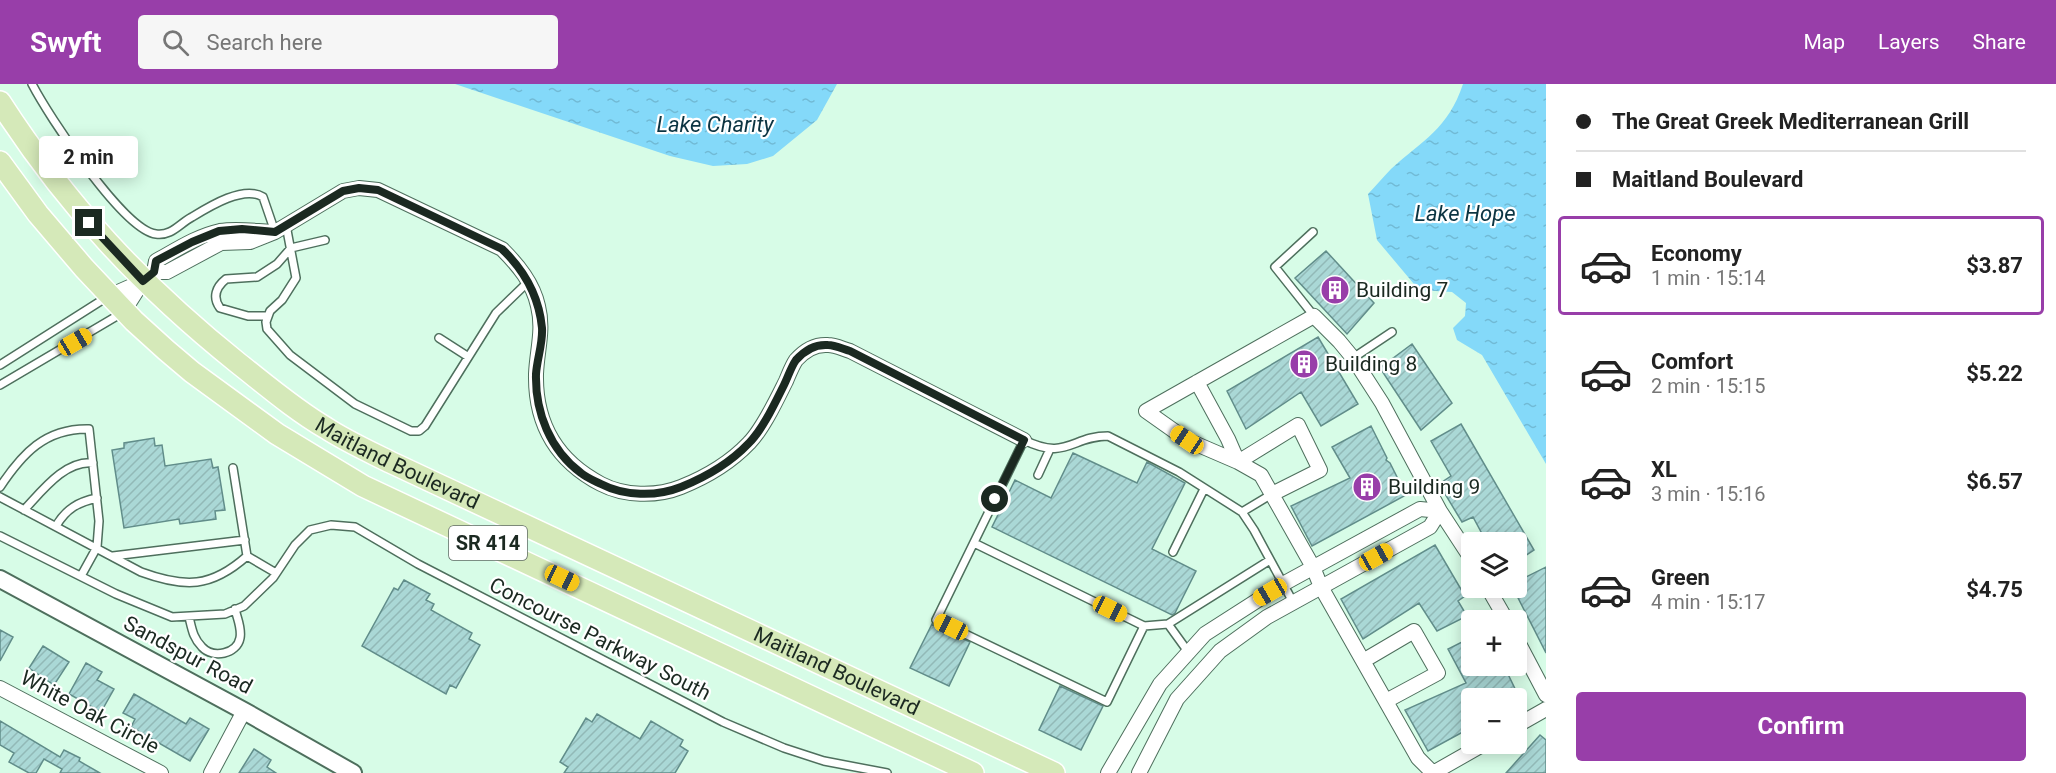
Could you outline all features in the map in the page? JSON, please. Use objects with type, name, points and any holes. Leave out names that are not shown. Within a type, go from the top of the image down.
[{"type":"main road","name":"Maitland Boulevard","points":[[0,102],[33,151],[78,210],[148,276],[208,339],[324,428],[390,462],[1054,773]]},
{"type":"main road","name":"Maitland Boulevard","points":[[0,162],[38,214],[124,311],[192,372],[277,434],[363,486],[973,773]]},
{"type":"street","points":[[124,311],[156,261],[192,242],[219,231],[280,229],[343,191],[359,188],[378,190],[502,249],[517,263],[538,305],[542,331],[536,374],[538,399],[546,430],[557,450],[581,474],[610,489],[642,495],[678,489],[714,472],[750,443],[775,404],[795,361],[810,348],[827,345],[850,351],[1024,440]]},
{"type":"street","points":[[109,296],[148,276]]},
{"type":"street","points":[[1461,543],[1440,510],[1382,403],[1353,358],[1314,316],[1146,411],[1187,440],[1238,462],[1261,475],[1313,567],[1321,587],[1418,758],[1433,773],[1466,754]]},
{"type":"street","points":[[1197,382],[1238,462]]},
{"type":"street","points":[[1238,462],[1298,425],[1320,470],[1272,495]]},
{"type":"street","points":[[1108,773],[1160,684],[1205,634],[1313,567],[1420,509],[1440,510]]},
{"type":"street","points":[[1139,773],[1177,699],[1220,651],[1267,617],[1430,527],[1440,510]]},
{"type":"street","name":"Sandspur Road","points":[[0,579],[244,711],[353,773]]},
{"type":"street","points":[[1363,660],[1414,631],[1438,673],[1386,701]]},
{"type":"street","points":[[1527,659],[1546,695]]},
{"type":"street","name":"White Oak Circle","points":[[0,688],[161,773]]},
{"type":"street","points":[[1527,720],[1546,709]]},
{"type":"street","points":[[211,773],[244,711]]},
{"type":"lane","points":[[32,84],[44,107],[86,166],[132,221],[142,229],[153,234],[165,234],[181,227],[189,218],[235,195],[246,192],[257,193],[263,197],[291,248],[296,278],[282,300],[270,311],[266,322],[267,329],[291,355],[355,404],[411,431],[419,430],[424,426],[496,313],[528,282]]},
{"type":"lane","points":[[1313,232],[1275,267],[1314,316]]},
{"type":"lane","points":[[268,316],[230,313],[220,308],[216,303],[215,295],[221,283],[226,279],[257,277],[277,264],[291,248],[325,240]]},
{"type":"lane","points":[[0,365],[109,296]]},
{"type":"lane","points":[[0,385],[112,321],[124,311]]},
{"type":"lane","points":[[1353,358],[1392,332]]},
{"type":"lane","points":[[439,338],[467,356]]},
{"type":"lane","points":[[0,487],[17,462],[31,449],[49,438],[72,429],[88,429],[99,521],[97,547],[81,576]]},
{"type":"lane","points":[[1144,626],[1107,702],[936,620],[1024,440],[1050,449],[1063,448],[1097,436],[1108,436],[1179,472],[1242,512],[1293,603]]},
{"type":"lane","points":[[1038,475],[1050,449]]},
{"type":"lane","points":[[24,510],[65,470],[81,462],[93,463]]},
{"type":"lane","points":[[233,468],[248,556],[276,573]]},
{"type":"lane","points":[[1173,552],[1204,489]]},
{"type":"lane","points":[[1242,512],[1272,495]]},
{"type":"lane","points":[[0,497],[141,572],[160,579],[183,584],[209,580],[233,568],[248,556]]},
{"type":"lane","points":[[56,526],[62,516],[73,506],[84,500],[97,498]]},
{"type":"lane","name":"Concourse Parkway South","points":[[0,536],[116,594],[172,617],[189,617],[225,614],[244,606],[276,573],[295,545],[310,531],[331,525],[355,528],[418,564],[723,722],[784,748],[824,761],[887,773]]},
{"type":"lane","points":[[113,556],[245,540]]},
{"type":"lane","points":[[974,543],[1144,626],[1167,624],[1270,560]]},
{"type":"lane","points":[[189,617],[193,637],[204,650],[227,653],[235,648],[240,640],[241,630],[235,609]]},
{"type":"lane","points":[[1167,624],[1189,653]]},
{"type":"water","name":"Lake Charity","points":[[455,84],[837,84],[817,120],[773,156],[747,164],[713,166],[670,156]]},
{"type":"water","name":"Lake Hope","points":[[1463,84],[1546,84],[1546,464],[1482,355],[1457,340],[1453,328],[1465,316],[1466,303],[1452,292],[1419,290],[1377,240],[1368,194],[1391,169],[1442,123],[1457,99]]},
{"type":"building","name":"Building 7","points":[[1326,251],[1374,303],[1347,334],[1295,278]]},
{"type":"building","name":"Building 8","points":[[1318,337],[1358,404],[1321,426],[1301,392],[1246,429],[1227,391]]},
{"type":"building","points":[[1412,344],[1452,403],[1421,430],[1380,368]]},
{"type":"building","points":[[1461,424],[1524,532],[1481,532],[1473,517],[1462,522],[1439,484],[1451,476],[1431,441]]},
{"type":"building","name":"Building 9","points":[[1371,426],[1386,460],[1390,463],[1406,495],[1312,546],[1291,506],[1350,478],[1332,447]]},
{"type":"building","points":[[154,438],[155,446],[162,445],[165,466],[211,459],[213,468],[218,467],[225,510],[215,511],[216,519],[180,524],[179,519],[124,528],[112,450],[124,448],[124,443]]},
{"type":"building","points":[[1073,453],[1137,483],[1147,462],[1185,483],[1152,549],[1196,571],[1172,615],[992,527],[1015,480],[1051,498]]},
{"type":"building","points":[[1527,538],[1534,550],[1527,555]]},
{"type":"building","points":[[1435,545],[1461,589],[1462,598],[1458,601],[1463,610],[1461,610],[1461,619],[1437,631],[1419,603],[1363,639],[1341,599]]},
{"type":"building","points":[[1546,567],[1546,653],[1527,616],[1527,610],[1524,610],[1518,598],[1527,598],[1527,576]]},
{"type":"building","points":[[404,580],[430,594],[426,600],[434,604],[431,610],[472,633],[469,639],[480,645],[456,688],[450,685],[446,694],[362,646],[394,588],[398,590]]},
{"type":"building","points":[[932,624],[970,642],[949,686],[910,668]]},
{"type":"building","points":[[0,630],[13,637],[0,661]]},
{"type":"building","points":[[1461,642],[1461,674],[1448,649]]},
{"type":"building","points":[[43,646],[69,662],[54,685],[29,668]]},
{"type":"building","points":[[86,663],[102,672],[97,680],[114,689],[101,712],[69,694]]},
{"type":"building","points":[[1462,676],[1509,676],[1515,688],[1461,688],[1461,733],[1428,751],[1405,710],[1466,683]]},
{"type":"building","points":[[1060,686],[1103,706],[1081,750],[1039,730]]},
{"type":"building","points":[[134,694],[186,724],[190,718],[209,729],[190,761],[131,727],[135,719],[123,713]]},
{"type":"building","points":[[597,714],[640,739],[651,721],[683,740],[680,746],[688,751],[675,773],[564,773],[568,767],[560,762],[586,718],[592,722]]},
{"type":"building","points":[[0,721],[60,757],[64,750],[80,758],[79,761],[100,773],[60,773],[62,769],[44,759],[36,773],[29,773],[9,762],[14,753],[0,745]]},
{"type":"building","points":[[1540,735],[1546,740],[1546,773],[1506,773],[1523,754],[1527,754],[1527,750]]},
{"type":"building","points":[[254,749],[271,760],[267,767],[276,773],[239,773]]},
{"type":"place","name":"Building 7","points":[[1335,290]]},
{"type":"place","name":"Building 8","points":[[1304,364]]},
{"type":"place","name":"Building 9","points":[[1367,487]]},
{"type":"route","points":[[89,223],[143,281],[154,272],[156,261],[219,231],[242,229],[275,232],[343,191],[359,188],[378,190],[502,249],[517,263],[538,305],[542,331],[536,374],[538,399],[546,430],[557,450],[581,474],[610,489],[642,495],[678,489],[714,472],[750,443],[775,404],[795,361],[810,348],[827,345],[850,351],[1024,440],[995,499]]}]
